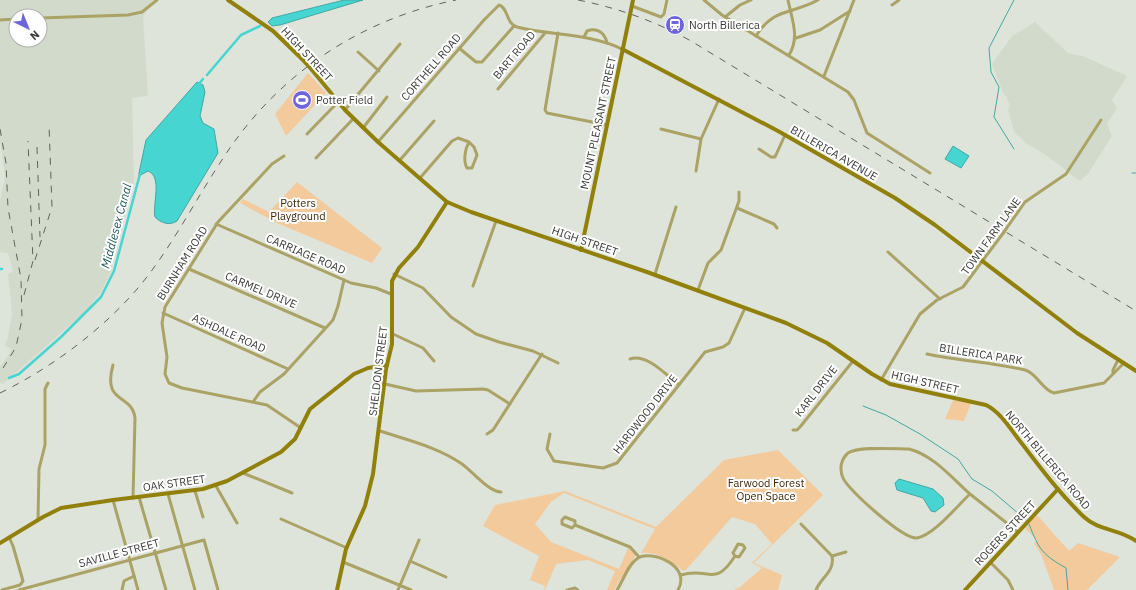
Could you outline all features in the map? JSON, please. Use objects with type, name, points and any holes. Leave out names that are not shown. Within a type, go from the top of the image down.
[{"type":"main road","name":"HIGH STREET","points":[[228,0],[273,31],[302,59],[345,110],[363,128],[447,202],[496,221],[655,274],[815,336],[881,380],[897,386],[972,401],[992,408]]},
{"type":"main road","name":"MOUNT PLEASANT STREET","points":[[581,250],[622,49],[634,0]]},
{"type":"main road","name":"BILLERICA AVENUE","points":[[622,49],[785,135],[917,212],[1077,333],[1136,371]]},
{"type":"main road","points":[[394,274],[418,248],[447,202]]},
{"type":"main road","name":"SHELDON STREET","points":[[338,590],[347,548],[368,498],[380,431],[387,366],[393,334],[391,294],[394,274]]},
{"type":"main road","name":"OAK STREET","points":[[0,543],[61,508],[216,486],[281,452],[295,439],[310,409],[354,374],[368,368],[387,366]]},
{"type":"main road","name":"NORTH BILLERICA ROAD","points":[[992,408],[1058,489],[1089,522],[1128,536],[1136,541]]},
{"type":"main road","name":"ROGERS STREET","points":[[965,590],[1058,489]]},
{"type":"street","points":[[48,18],[124,16],[142,12],[157,0]]},
{"type":"street","points":[[632,6],[662,17],[667,0]]},
{"type":"street","points":[[704,0],[725,17],[848,92],[854,100],[867,133],[930,173]]},
{"type":"street","points":[[725,17],[740,5],[751,0]]},
{"type":"street","points":[[788,0],[796,38],[794,47],[789,56]]},
{"type":"street","points":[[756,36],[768,20],[818,0]]},
{"type":"street","points":[[824,76],[854,0]]},
{"type":"street","points":[[892,6],[899,0]]},
{"type":"street","name":"CORTHELL ROAD","points":[[378,142],[489,14],[500,5],[514,26]]},
{"type":"street","points":[[796,38],[820,30],[850,11]]},
{"type":"street","points":[[459,48],[476,62],[481,62],[514,26]]},
{"type":"street","name":"BILLERICA AVENUE","points":[[514,26],[545,33],[558,33],[584,37],[607,43],[622,49]]},
{"type":"street","points":[[584,37],[587,31],[598,30],[602,33],[607,43]]},
{"type":"street","name":"BART ROAD","points":[[498,89],[545,33]]},
{"type":"street","points":[[558,33],[544,109],[547,113],[607,125]]},
{"type":"street","points":[[345,110],[400,44]]},
{"type":"street","points":[[358,52],[379,71]]},
{"type":"street","points":[[363,128],[387,97]]},
{"type":"street","points":[[696,171],[701,139],[719,99]]},
{"type":"street","points":[[306,134],[338,102]]},
{"type":"street","points":[[316,158],[354,119]]},
{"type":"street","name":"TOWN FARM LANE","points":[[881,380],[920,314],[940,299],[963,287],[1026,202],[1066,174],[1101,120]]},
{"type":"street","points":[[400,160],[434,121]]},
{"type":"street","points":[[661,129],[701,139]]},
{"type":"street","points":[[759,149],[771,156],[775,156],[785,135]]},
{"type":"street","points":[[420,178],[454,140],[460,138],[469,142],[474,147],[477,155],[474,166],[469,169],[466,167],[466,147],[469,142]]},
{"type":"street","name":"BURNHAM ROAD","points":[[284,156],[272,164],[216,224],[163,313],[162,323],[167,357],[165,374],[169,383],[173,386],[272,407],[301,428]]},
{"type":"street","points":[[698,290],[708,264],[721,250],[737,208],[739,192]]},
{"type":"street","points":[[655,274],[676,207]]},
{"type":"street","points":[[737,208],[774,224],[776,228]]},
{"type":"street","points":[[473,286],[496,221]]},
{"type":"street","name":"CARRIAGE ROAD","points":[[216,224],[344,280],[376,288],[391,294]]},
{"type":"street","points":[[888,252],[940,299]]},
{"type":"street","name":"CARMEL DRIVE","points":[[189,269],[325,328]]},
{"type":"street","points":[[394,274],[423,288],[451,316],[476,334],[542,354],[558,363]]},
{"type":"street","points":[[253,402],[260,392],[288,369],[336,314],[344,280]]},
{"type":"street","name":"HARDWOOD DRIVE","points":[[550,434],[547,450],[554,461],[603,468],[612,466],[622,458],[705,352],[723,347],[729,343],[745,308]]},
{"type":"street","name":"ASHDALE ROAD","points":[[163,313],[288,369]]},
{"type":"street","points":[[393,334],[423,348],[434,362]]},
{"type":"street","points":[[487,434],[492,432],[542,354]]},
{"type":"street","name":"BILLERICA PARK","points":[[927,354],[955,360],[971,360],[1026,370],[1050,392],[1102,384],[1124,364]]},
{"type":"street","points":[[630,359],[638,357],[646,360],[679,385]]},
{"type":"street","points":[[1114,372],[1113,370],[1118,360]]},
{"type":"street","name":"KARL DRIVE","points":[[793,430],[797,430],[800,427],[853,361]]},
{"type":"street","points":[[113,365],[111,389],[113,393],[131,408],[136,418],[133,498]]},
{"type":"street","points":[[38,520],[39,469],[45,445],[45,389],[48,382]]},
{"type":"street","points":[[385,384],[416,391],[488,390],[510,404]]},
{"type":"street","points":[[380,431],[447,454],[492,488],[501,492]]},
{"type":"street","points":[[970,494],[930,532],[914,538],[905,535],[869,507],[846,484],[840,467],[845,457],[853,450],[909,449],[918,451],[928,457],[970,494],[1018,532]]},
{"type":"street","points":[[242,473],[292,493]]},
{"type":"street","points":[[216,486],[237,523]]},
{"type":"street","points":[[195,490],[203,517]]},
{"type":"street","points":[[168,494],[195,590]]},
{"type":"street","points":[[139,497],[166,590]]},
{"type":"street","points":[[113,500],[138,590]]},
{"type":"street","points":[[575,525],[572,528],[567,527],[562,524],[562,520],[565,517],[570,518],[574,521],[575,525],[630,547],[639,557]]},
{"type":"street","points":[[281,519],[347,548]]},
{"type":"street","points":[[801,524],[832,556],[833,562],[830,572],[821,580],[816,590]]},
{"type":"street","points":[[2,590],[20,585],[23,581],[13,545],[9,537]]},
{"type":"street","name":"SAVILLE STREET","points":[[19,590],[204,540],[218,590]]},
{"type":"street","points":[[398,590],[419,540]]},
{"type":"street","points":[[681,575],[692,572],[718,574],[726,569],[735,556],[733,554],[738,544],[743,545],[745,548],[743,553],[739,557],[735,556]]},
{"type":"street","points":[[832,556],[846,552]]},
{"type":"street","points":[[617,590],[634,562],[639,557],[651,556],[672,564],[678,568],[681,575],[681,582],[678,590]]},
{"type":"street","points":[[410,561],[446,576]]},
{"type":"street","points":[[343,562],[411,590]]},
{"type":"street","points":[[990,562],[1008,580],[1013,590]]},
{"type":"street","points":[[122,590],[124,581],[134,576]]},
{"type":"street","points":[[567,590],[573,588],[578,590]]},
{"type":"shaded area","points":[[0,0],[154,0],[143,17],[148,96],[132,98],[134,183],[110,274],[101,292],[86,311],[3,384],[0,382],[0,367],[12,350],[4,345],[7,341],[12,314],[8,274],[13,271],[8,253],[0,252],[0,201],[5,177],[0,141]]},
{"type":"shaded area","points":[[1035,22],[1068,53],[1083,56],[1127,76],[1112,100],[1117,108],[1107,124],[1112,136],[1088,174],[1080,181],[1046,155],[1027,144],[1014,132],[1008,110],[1010,106],[1006,96],[1003,93],[992,64],[1012,36]]},
{"type":"green space","points":[[308,73],[326,93],[286,136],[275,114]]},
{"type":"green space","name":"Potters Playground","points":[[297,182],[382,248],[372,263],[277,223],[240,203],[243,199],[269,212]]},
{"type":"green space","points":[[953,400],[971,403],[964,421],[945,419]]},
{"type":"green space","name":"Farwood Forest Open Space","points":[[778,450],[823,495],[754,563],[782,575],[778,590],[734,590],[740,587],[762,568],[752,563],[772,544],[755,524],[732,517],[686,570],[683,571],[658,555],[641,553],[655,529],[564,493],[551,502],[535,524],[551,542],[619,569],[628,548],[635,554],[635,556],[614,590],[607,590],[615,571],[588,560],[556,564],[544,590],[545,586],[530,580],[539,556],[483,526],[495,505],[565,491],[656,527],[724,460]]},
{"type":"green space","points":[[1037,515],[1069,551],[1078,543],[1120,557],[1087,590],[1054,590],[1041,554],[1034,543],[1037,540],[1025,528]]},
{"type":"water","points":[[344,0],[363,0],[280,25],[272,26],[268,22],[272,18]]},
{"type":"water","points":[[197,82],[203,85],[205,92],[200,116],[203,123],[214,129],[218,153],[177,221],[174,223],[165,223],[155,217],[155,179],[148,171],[139,176],[146,140]]},
{"type":"water","points":[[953,146],[969,156],[961,168],[945,159]]},
{"type":"water","points":[[899,479],[933,489],[943,498],[944,505],[935,512],[931,511],[923,498],[897,490],[895,483]]},
{"type":"waterway","points":[[1014,0],[989,48],[991,72],[999,87],[994,117],[1014,149]]},
{"type":"waterway","name":"Middlesex Canal","points":[[207,75],[241,35],[260,26]]},
{"type":"waterway","name":"Middlesex Canal","points":[[198,85],[203,79]]},
{"type":"waterway","name":"Middlesex Canal","points":[[9,378],[19,374],[61,337],[101,297],[114,271],[140,174]]},
{"type":"waterway","points":[[863,406],[886,415],[920,434],[958,459],[972,479],[992,491],[1026,520]]},
{"type":"waterway","points":[[1029,524],[1039,546],[1043,551],[1066,568],[1068,590]]},
{"type":"railway","points":[[0,393],[38,372],[56,360],[92,334],[124,304],[161,258],[220,163],[242,132],[266,104],[292,79],[321,57],[352,38],[385,22],[420,9],[456,0]]},
{"type":"railway","points":[[578,0],[607,7],[650,21],[691,41],[1136,311]]},
{"type":"railway","points":[[35,260],[52,207],[49,125]]},
{"type":"railway","points":[[0,129],[6,163],[8,208],[21,279],[22,319],[16,347],[0,373]]},
{"type":"railway","points":[[24,295],[33,261],[28,141]]},
{"type":"railway","points":[[37,147],[40,237]]},
{"type":"place","name":"North Billerica","points":[[675,25]]},
{"type":"place","name":"Potter Field","points":[[302,100]]}]
